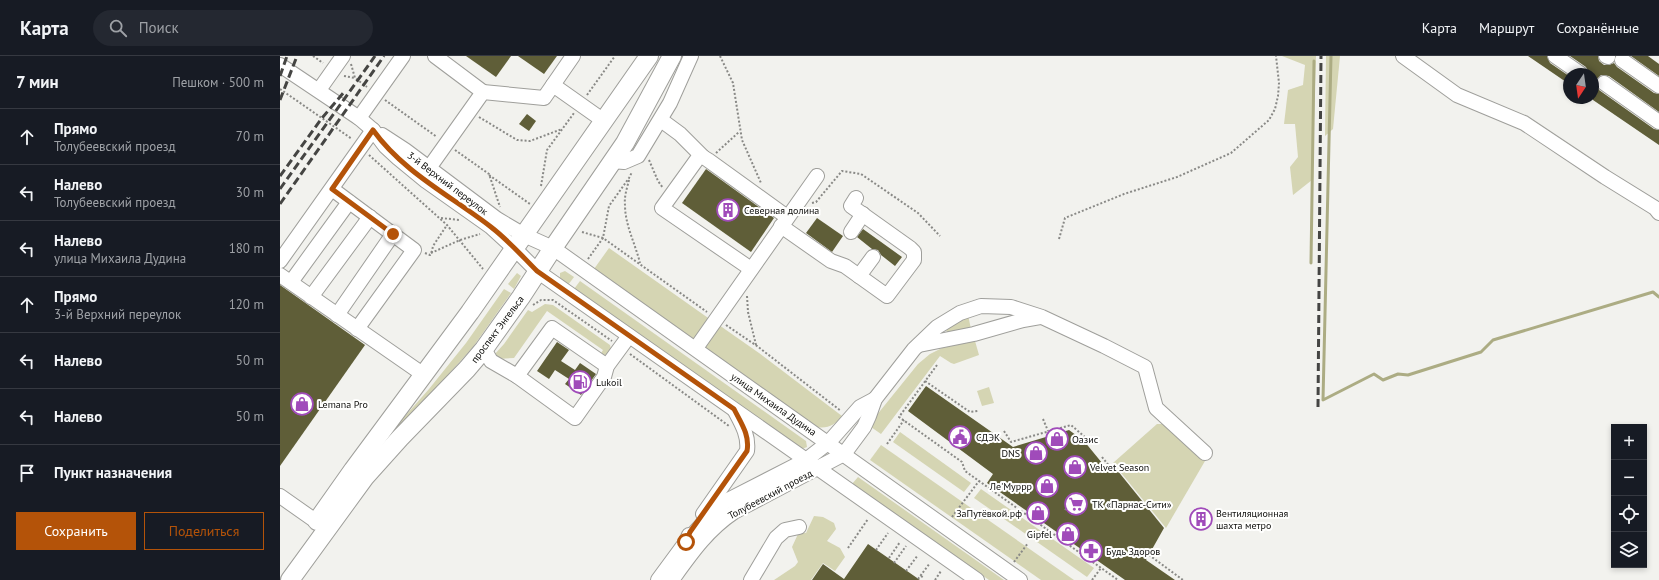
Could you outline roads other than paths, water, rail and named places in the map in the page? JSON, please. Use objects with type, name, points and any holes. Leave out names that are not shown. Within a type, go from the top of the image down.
[{"type":"main road","points":[[280,574],[353,470],[424,375],[649,56]]},
{"type":"main road","name":"проспект Энгельса","points":[[290,580],[365,477],[484,349],[521,297],[612,161],[626,143],[672,56]]},
{"type":"street","points":[[318,90],[346,56]]},
{"type":"street","points":[[359,118],[403,56]]},
{"type":"street","points":[[435,56],[483,92],[544,98],[573,56]]},
{"type":"street","points":[[612,161],[624,162],[641,152],[661,120],[691,56]]},
{"type":"street","points":[[1403,56],[1457,95],[1524,123],[1659,212]]},
{"type":"street","points":[[1555,56],[1572,68]]},
{"type":"street","points":[[1622,60],[1659,86]]},
{"type":"street","name":"3-й Верхний переулок","points":[[280,64],[359,118],[373,130],[385,146],[426,181],[491,227],[519,241]]},
{"type":"street","points":[[1604,83],[1659,122]]},
{"type":"street","points":[[553,85],[604,121]]},
{"type":"street","points":[[429,168],[483,92]]},
{"type":"street","points":[[661,120],[680,134],[706,158],[767,202],[784,222],[831,261],[845,266],[887,296],[914,260],[914,256],[910,248],[851,206],[856,198]]},
{"type":"street","points":[[280,261],[373,130]]},
{"type":"street","name":"3-й Верхний переулок","points":[[373,130],[390,139],[497,219],[519,241]]},
{"type":"street","points":[[706,158],[698,158],[662,208],[748,273]]},
{"type":"street","points":[[696,348],[817,176]]},
{"type":"street","points":[[332,189],[414,250],[358,329]]},
{"type":"street","points":[[350,202],[286,278],[424,375]]},
{"type":"street","points":[[851,232],[863,214]]},
{"type":"street","points":[[311,297],[370,217]]},
{"type":"street","points":[[337,314],[393,234]]},
{"type":"street","points":[[519,241],[537,271],[819,468],[960,575],[976,580]]},
{"type":"street","name":"улица Михаила Дудина","points":[[519,241],[553,248],[829,442],[1020,580]]},
{"type":"street","points":[[859,276],[873,257]]},
{"type":"street","points":[[844,454],[864,427],[875,399],[914,349],[942,323],[960,312],[981,306],[1011,307],[1042,317],[1104,346],[1145,368],[1156,408],[1205,453]]},
{"type":"street","points":[[919,345],[974,334],[1023,320],[1042,317]]},
{"type":"street","points":[[511,373],[552,328],[607,366]]},
{"type":"street","points":[[484,349],[491,361],[511,373],[575,418],[604,377],[607,366],[629,336]]},
{"type":"street","points":[[467,369],[479,366],[494,367],[511,373]]},
{"type":"street","name":"Толубеевский проезд","points":[[658,580],[686,542],[716,509],[726,501],[806,460],[829,442],[860,407],[875,399]]},
{"type":"street","name":"Толубеевский проезд","points":[[686,542],[690,532],[747,451],[747,437],[734,409]]},
{"type":"street","name":"Толубеевский проезд","points":[[672,580],[704,537],[720,521],[754,501],[844,454]]},
{"type":"street","points":[[280,496],[317,522]]},
{"type":"street","points":[[752,580],[776,538],[785,530],[799,527]]},
{"type":"waterway","points":[[1331,56],[1323,400],[1374,374],[1383,380],[1398,374],[1408,375],[1481,352],[1493,340],[1653,292],[1659,297]]},
{"type":"waterway","points":[[1311,263],[1314,61]]},
{"type":"railway","points":[[280,76],[287,56]]},
{"type":"railway","points":[[280,100],[297,56]]},
{"type":"railway","points":[[280,189],[375,56]]},
{"type":"railway","points":[[280,204],[384,56]]},
{"type":"railway","points":[[1318,407],[1321,56]]},
{"type":"railway","points":[[280,176],[322,118],[345,91]]},
{"type":"place","name":"Северная долина","points":[[728,210]]},
{"type":"place","name":"Lukoil","points":[[580,382]]},
{"type":"place","name":"Lemana Pro","points":[[302,404]]},
{"type":"place","name":"СДЭК","points":[[960,437]]},
{"type":"place","name":"Оазис","points":[[1057,439]]},
{"type":"place","name":"DNS","points":[[1036,453]]},
{"type":"place","name":"Velvet Season","points":[[1075,467]]},
{"type":"place","name":"Ле'Муррр","points":[[1047,486]]},
{"type":"place","name":"ТК «Парнас-Сити»","points":[[1076,504]]},
{"type":"place","name":"ЗаПутёвкой.рф","points":[[1038,513]]},
{"type":"place","name":"Вентиляционная шахта метро","points":[[1201,519]]},
{"type":"place","name":"Gipfel","points":[[1068,534]]},
{"type":"place","name":"Будь Здоров","points":[[1091,551]]}]
